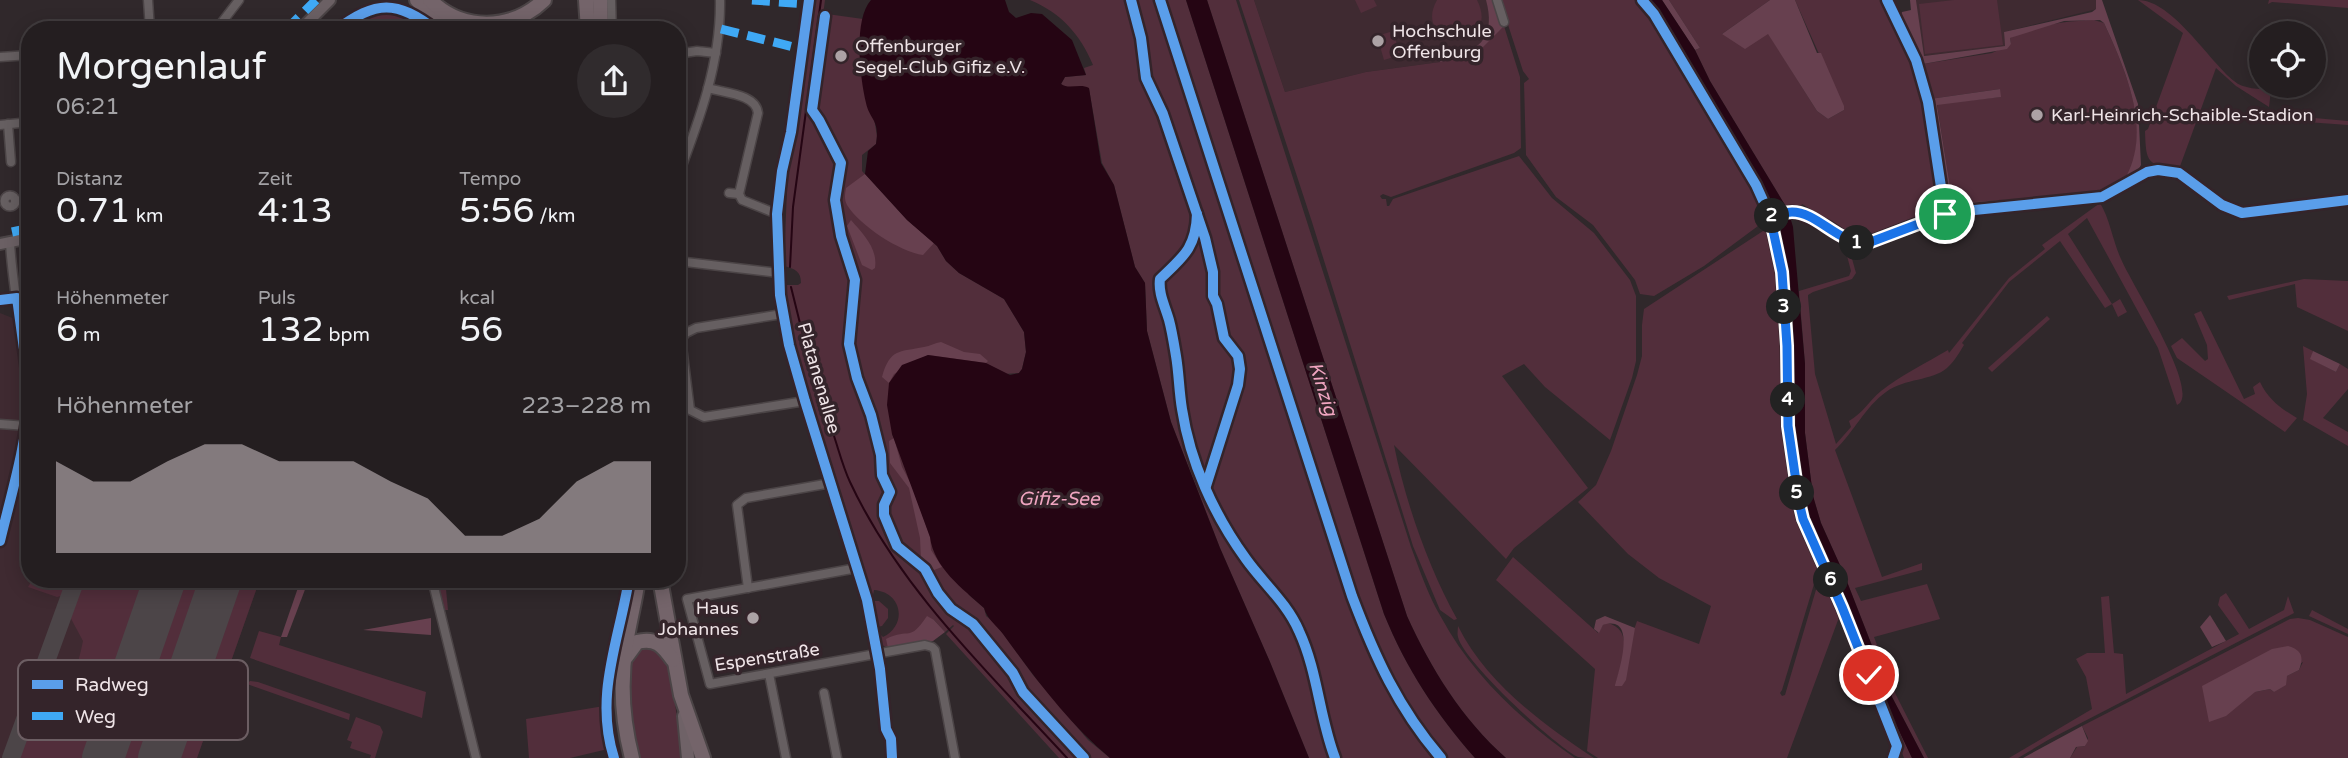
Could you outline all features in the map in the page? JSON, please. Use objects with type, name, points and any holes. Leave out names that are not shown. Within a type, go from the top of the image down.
[{"type":"highway","points":[[417,0],[440,21]]},
{"type":"highway","points":[[430,0],[442,10],[468,21]]},
{"type":"highway","points":[[508,21],[524,16],[544,0]]},
{"type":"highway","points":[[586,0],[587,21]]},
{"type":"highway","points":[[600,0],[601,21]]},
{"type":"highway","points":[[632,758],[623,710],[624,660],[636,588]]},
{"type":"highway","points":[[662,588],[681,695],[703,758]]},
{"type":"highway","points":[[624,660],[638,642],[651,640],[663,646],[676,664]]},
{"type":"main road","points":[[681,695],[688,758]]},
{"type":"street","points":[[148,0],[149,21]]},
{"type":"street","points":[[223,21],[239,0]]},
{"type":"street","points":[[309,21],[330,0]]},
{"type":"street","points":[[611,0],[612,21]]},
{"type":"street","points":[[686,153],[709,88],[721,29],[720,0]]},
{"type":"street","name":"Platanenallee","points":[[809,0],[777,214],[782,314],[805,401],[872,622],[892,758]]},
{"type":"street","points":[[1497,0],[1504,22]]},
{"type":"street","points":[[1887,0],[1916,60],[1928,102],[1945,214]]},
{"type":"street","points":[[686,53],[716,53]]},
{"type":"street","points":[[0,57],[21,56]]},
{"type":"street","points":[[709,88],[751,100],[757,106],[758,113],[739,194],[742,200],[777,214]]},
{"type":"street","points":[[4,125],[10,162]]},
{"type":"street","points":[[1893,758],[1897,746],[1842,607],[1803,519],[1799,502],[1788,426],[1787,346],[1782,272],[1773,216],[1798,213],[1828,227],[1847,240],[1868,243],[1945,214],[2102,197],[2147,172],[2158,170],[2179,173],[2222,205],[2242,212],[2348,200]]},
{"type":"street","points":[[729,193],[739,194]]},
{"type":"street","points":[[2,200],[10,196],[15,201],[21,200]]},
{"type":"street","points":[[5,244],[21,322]]},
{"type":"street","points":[[686,262],[779,273]]},
{"type":"street","points":[[686,333],[696,328],[782,314]]},
{"type":"street","points":[[686,379],[690,410],[704,417],[805,401]]},
{"type":"street","points":[[0,424],[21,426]]},
{"type":"street","points":[[0,541],[21,452]]},
{"type":"street","points":[[748,588],[737,505],[746,498],[831,483]]},
{"type":"street","name":"Espenstraße","points":[[857,568],[687,599],[710,684],[877,654],[932,647],[935,650],[956,758]]},
{"type":"street","points":[[434,588],[476,758]]},
{"type":"street","points":[[769,674],[786,758]]},
{"type":"street","points":[[824,693],[837,758]]},
{"type":"shaded area","points":[[812,0],[825,0],[810,117],[813,117],[827,14],[863,19],[860,38],[877,136],[876,144],[862,155],[862,171],[907,220],[937,246],[946,261],[959,273],[1004,299],[1024,332],[1026,352],[1019,373],[1005,374],[990,366],[892,434],[969,595],[984,608],[986,616],[996,624],[1033,675],[1088,740],[1110,758],[1059,758],[946,634],[953,625],[945,632],[934,620],[888,648],[882,645],[880,634],[883,637],[891,632],[899,617],[898,610],[891,596],[883,592],[874,590],[873,595],[868,595],[808,402],[790,324],[785,285],[801,283],[797,271],[784,266],[788,163]]},
{"type":"shaded area","points":[[1030,0],[1158,0],[1362,631],[1402,709],[1439,758],[1309,758],[1220,548],[1171,422],[1147,331],[1145,283],[1135,267],[1114,185],[1102,163],[1089,89],[1065,87],[1061,84],[1065,77],[1086,75],[1084,68],[1093,65],[1076,34],[1051,11]]},
{"type":"shaded area","points":[[1161,0],[1186,0],[1384,614],[1402,654],[1423,690],[1475,758],[1443,758],[1428,740],[1390,681],[1362,618]]},
{"type":"shaded area","points":[[1207,0],[1236,0],[1411,547],[1432,600],[1453,638],[1483,677],[1536,729],[1575,758],[1506,758],[1462,710],[1437,674],[1416,636],[1407,616]]},
{"type":"shaded area","points":[[1239,0],[1254,0],[1285,92],[1366,72],[1440,62],[1469,55],[1504,26],[1520,77],[1521,148],[1514,153],[1391,197],[1383,194],[1380,196],[1386,199],[1389,206],[1393,199],[1519,156],[1552,198],[1594,233],[1630,280],[1636,296],[1636,361],[1610,440],[1545,387],[1524,364],[1502,376],[1588,488],[1514,548],[1506,559],[1394,445],[1419,534],[1457,619],[1454,620],[1440,610],[1413,546],[1312,222]]},
{"type":"shaded area","name":"Hochschule Offenburg","points":[[1254,0],[1495,0],[1504,26],[1469,55],[1440,62],[1366,72],[1285,92]]},
{"type":"shaded area","points":[[1355,0],[1374,0],[1377,6],[1361,13]]},
{"type":"shaded area","points":[[1437,0],[1477,0],[1482,17],[1478,29],[1469,36],[1457,38],[1445,35],[1436,28],[1432,16]]},
{"type":"shaded area","points":[[1486,0],[1495,0],[1504,26],[1482,48],[1469,55],[1440,62],[1437,51],[1463,52],[1473,48],[1486,36],[1489,14]]},
{"type":"shaded area","points":[[1500,0],[1640,0],[1753,187],[1760,209],[1758,226],[1704,266],[1654,296],[1640,294],[1635,280],[1593,225],[1556,197],[1526,155],[1524,83],[1529,79],[1523,71]]},
{"type":"shaded area","points":[[1644,0],[1647,0],[1669,31],[1776,212],[1770,210],[1656,15]]},
{"type":"shaded area","points":[[1662,0],[1669,0],[1700,48],[1695,50]]},
{"type":"shaded area","points":[[1669,0],[1770,0],[1722,34],[1768,33],[1817,111],[1828,119],[1844,110],[1795,0],[1884,0],[1908,52],[1923,100],[1940,207],[1934,216],[1860,242],[1860,236],[1853,235],[1802,204],[1799,210],[1793,206],[1788,210],[1710,81],[1695,50],[1700,48]]},
{"type":"shaded area","points":[[1770,0],[1795,0],[1817,53],[1821,53],[1844,110],[1828,119],[1817,111],[1768,34],[1745,49],[1722,34]]},
{"type":"shaded area","points":[[1910,0],[1916,0],[1924,56],[2005,46],[2004,32],[2092,12],[2096,9],[2096,0],[2102,0],[2138,104],[2141,165],[2135,175],[2100,194],[1953,208],[1948,202],[1930,99],[2000,89],[2001,97],[1937,105],[1951,192],[1956,200],[1972,202],[2084,194],[2099,191],[2126,177],[2136,139],[2133,99],[2120,60],[2104,23],[2100,20],[2064,21],[2010,38],[2011,44],[2007,49],[1923,64],[1901,15],[1902,12],[1911,10]]},
{"type":"shaded area","points":[[1916,0],[2096,0],[2097,9],[2004,32],[2005,46],[1923,56]]},
{"type":"shaded area","points":[[1954,0],[1997,0],[2003,45],[1925,54],[1919,4]]},
{"type":"shaded area","points":[[2138,0],[2151,3],[2177,20],[2224,72],[2238,84],[2249,87],[2249,94],[2216,68],[2179,169],[2160,166],[2150,160],[2146,150],[2145,131],[2183,33]]},
{"type":"shaded area","points":[[2269,0],[2348,0],[2348,8],[2272,2],[2268,4]]},
{"type":"shaded area","points":[[393,8],[409,12],[422,21],[352,21],[379,10]]},
{"type":"shaded area","name":"Karl-Heinrich-Schaible-Stadion","points":[[2094,20],[2104,23],[2133,99],[2137,139],[2127,177],[2099,191],[2084,194],[1972,202],[1956,200],[1951,192],[1937,104],[2000,97],[2000,89],[1930,99],[1923,64],[1992,53],[2011,44],[2010,38],[2040,27]]},
{"type":"shaded area","points":[[1393,31],[1400,55],[1384,60],[1377,36]]},
{"type":"shaded area","points":[[2255,98],[2270,98],[2269,107]]},
{"type":"shaded area","points":[[2268,114],[2348,121],[2348,125],[2267,119]]},
{"type":"shaded area","points":[[865,174],[907,220],[934,243],[923,255],[903,249],[881,236],[861,221],[847,205],[846,188]]},
{"type":"shaded area","points":[[2100,203],[2121,259],[2161,333],[2179,376],[2183,392],[2180,403],[2177,405],[2158,348],[2087,218],[2068,234],[2112,304],[2105,308],[2060,241],[2009,282],[1962,343],[1964,345],[1947,368],[1886,392],[1835,450],[1882,577],[1922,563],[1922,570],[1855,588],[1861,601],[1927,584],[1940,619],[1874,637],[1896,695],[1928,758],[1924,758],[1892,697],[1821,523],[1813,496],[1805,433],[1805,364],[1799,291],[1849,276],[1851,271],[1846,252],[1849,248],[1856,273],[1852,279],[1808,295],[1815,374],[1836,444],[1851,427],[1849,421],[1881,391],[1948,350],[1949,353],[2009,278],[2045,249],[2042,245]]},
{"type":"shaded area","points":[[1777,217],[1793,359],[1792,416],[1804,500],[1808,516],[1840,587],[1867,658],[1912,758],[1904,758],[1802,504],[1789,406],[1774,221]]},
{"type":"shaded area","points":[[851,220],[872,248],[875,268],[872,270],[862,265],[847,226]]},
{"type":"shaded area","points":[[1763,231],[1771,232],[1781,288],[1790,472],[1800,511],[1821,561],[1780,693],[1782,696],[1785,695],[1823,566],[1841,612],[1787,758],[1598,758],[1587,751],[1595,669],[1496,580],[1513,557],[1598,633],[1607,623],[1616,627],[1624,640],[1624,649],[1615,686],[1637,621],[1699,644],[1711,606],[1659,578],[1628,554],[1578,502],[1596,485],[1611,451],[1637,375],[1642,356],[1644,309]]},
{"type":"shaded area","points":[[2304,279],[2348,281],[2348,331],[2297,307],[2295,284],[2229,300],[2227,296]]},
{"type":"shaded area","points":[[2120,299],[2127,312],[2118,317],[2112,304]]},
{"type":"shaded area","points":[[2201,311],[2244,399],[2255,394],[2253,387],[2260,382],[2275,403],[2297,418],[2285,432],[2177,358],[2171,346],[2182,338],[2205,361],[2208,359],[2207,345],[2194,314]]},
{"type":"shaded area","points":[[0,313],[21,321],[21,588],[257,588],[231,660],[18,660],[18,740],[203,740],[197,758],[0,758]]},
{"type":"shaded area","points":[[2047,316],[2050,319],[1992,372],[1988,368]]},
{"type":"shaded area","points":[[941,342],[964,352],[980,354],[988,361],[986,363],[928,355],[894,374],[889,383],[882,377],[892,356],[897,353]]},
{"type":"shaded area","points":[[2303,346],[2313,351],[2311,359],[2336,372],[2340,364],[2348,369],[2348,389],[2323,418],[2348,432],[2348,446],[2303,420],[2307,394]]},
{"type":"shaded area","points":[[2313,351],[2340,364],[2336,372],[2310,359]]},
{"type":"shaded area","points":[[894,438],[902,467],[912,486],[930,537],[931,550],[942,567],[934,570],[921,559],[920,538],[909,488],[890,463],[889,441]]},
{"type":"shaded area","points":[[31,588],[64,588],[61,596]]},
{"type":"shaded area","points":[[76,588],[152,588],[126,660],[79,660],[83,641],[68,613]]},
{"type":"shaded area","points":[[172,588],[257,588],[231,660],[147,660]]},
{"type":"shaded area","points":[[298,588],[306,588],[287,637],[281,637]]},
{"type":"shaded area","points":[[439,588],[446,588],[448,610],[445,610]]},
{"type":"shaded area","points":[[2226,593],[2249,629],[2284,610],[2288,596],[2294,613],[2018,758],[2009,758],[2092,709],[2086,677],[2076,659],[2087,653],[2105,653],[2101,597],[2109,596],[2114,653],[2123,654],[2126,694],[2239,634],[2218,605],[2220,597]]},
{"type":"shaded area","points":[[870,601],[879,601],[888,609],[888,618],[882,626],[877,627]]},
{"type":"shaded area","points":[[2312,610],[2348,629],[2348,634],[2309,616]]},
{"type":"shaded area","points":[[2210,615],[2226,641],[2212,647],[2200,627]]},
{"type":"shaded area","points":[[927,616],[945,632],[933,641],[888,648],[886,639],[912,632]]},
{"type":"shaded area","points":[[1605,616],[1635,628],[1626,680],[1622,686],[1615,686],[1624,646],[1620,628],[1614,624],[1603,625],[1599,633],[1594,629],[1596,620]]},
{"type":"shaded area","points":[[431,618],[431,635],[363,630],[425,619]]},
{"type":"shaded area","points":[[2290,619],[2310,620],[2348,637],[2348,758],[2070,758],[2077,747],[2085,746],[2088,738],[2082,726]],"holes":[[[2303,662],[2299,670],[2287,676],[2274,692],[2270,689],[2255,692]]]},
{"type":"shaded area","points":[[1458,626],[1484,666],[1517,701],[1594,758],[1578,757],[1566,749],[1511,702],[1464,649],[1458,637]]},
{"type":"shaded area","points":[[259,631],[281,637],[279,645],[426,692],[422,718],[250,658]]},
{"type":"shaded area","points":[[640,644],[664,653],[673,690],[683,758],[636,758],[626,707],[628,666]]},
{"type":"shaded area","points":[[2288,646],[2299,652],[2301,661],[2299,670],[2287,676],[2286,685],[2274,692],[2270,689],[2255,692],[2226,716],[2209,722],[2202,686],[2272,649]]},
{"type":"shaded area","points":[[258,682],[350,714],[349,720],[248,684]]},
{"type":"shaded area","points":[[604,706],[603,723],[608,749],[570,758],[529,758],[526,719]]},
{"type":"shaded area","points":[[356,717],[380,726],[383,732],[375,758],[350,748],[352,742],[347,740]]},
{"type":"shaded area","points":[[2082,726],[2088,741],[2085,746],[2076,747],[2070,758],[2023,758]]},
{"type":"shaded area","points":[[20,740],[98,740],[92,758],[14,758]]},
{"type":"shaded area","points":[[119,740],[203,740],[197,758],[113,758]]},
{"type":"water","name":"Gifiz-See","points":[[871,0],[1005,0],[1009,12],[1016,18],[1031,13],[1042,14],[1072,40],[1086,75],[1065,77],[1061,84],[1089,88],[1101,163],[1114,185],[1135,267],[1145,283],[1147,331],[1171,422],[1220,548],[1309,758],[1110,758],[1066,715],[989,619],[984,608],[950,577],[937,558],[892,434],[887,405],[889,383],[902,365],[928,355],[986,363],[1010,375],[1019,373],[1026,352],[1024,332],[1004,299],[959,273],[946,261],[937,246],[907,220],[865,174],[868,151],[876,144],[877,136],[876,125],[868,109],[860,65],[862,21]]},
{"type":"water","name":"Kinzig","points":[[1186,0],[1207,0],[1407,616],[1426,655],[1449,692],[1475,727],[1506,758],[1475,758],[1423,690],[1402,654],[1384,614]]},
{"type":"water","points":[[1647,0],[1662,0],[1695,50],[1710,81],[1788,210],[1793,227],[1805,364],[1805,433],[1813,496],[1821,523],[1892,697],[1924,758],[1912,758],[1888,708],[1840,587],[1808,516],[1792,415],[1793,359],[1776,210],[1669,31]]},
{"type":"waterway","points":[[790,267],[793,207],[821,0]]},
{"type":"waterway","points":[[791,287],[843,465],[870,521],[920,594],[948,628],[1067,758]]},
{"type":"taxiway","points":[[47,660],[73,588]]},
{"type":"taxiway","points":[[11,758],[18,739]]},
{"type":"runway","points":[[137,660],[162,588]]},
{"type":"runway","points":[[193,660],[218,588]]},
{"type":"runway","points":[[103,758],[109,740]]},
{"type":"runway","points":[[159,758],[165,740]]},
{"type":"marked path","points":[[295,21],[316,0]]},
{"type":"marked path","points":[[752,0],[808,4]]},
{"type":"marked path","points":[[721,29],[802,49]]},
{"type":"marked path","points":[[12,232],[21,230]]},
{"type":"cycle path","points":[[809,0],[777,214],[780,295],[789,345],[867,600],[892,758]]},
{"type":"cycle path","points":[[1131,0],[1141,38],[1146,78],[1163,114],[1205,238],[1213,272],[1213,296],[1224,338],[1238,356],[1238,385],[1206,486]]},
{"type":"cycle path","points":[[1160,0],[1352,596],[1389,681],[1412,720],[1441,758]]},
{"type":"cycle path","points":[[1642,0],[1654,14],[1756,185],[1770,216],[1782,272],[1787,346],[1788,426],[1799,502],[1803,519],[1842,607],[1897,746],[1893,758]]},
{"type":"cycle path","points":[[1887,0],[1916,60],[1928,102],[1945,213]]},
{"type":"cycle path","points":[[349,21],[363,13],[386,8],[398,9],[423,21]]},
{"type":"cycle path","points":[[825,16],[812,110],[841,163],[835,200],[841,236],[855,280],[849,344],[857,378],[871,415],[881,455],[882,475],[890,492],[884,505],[884,515],[897,546],[925,569],[938,593],[951,609],[973,624],[1013,673],[1023,692],[1084,758]]},
{"type":"cycle path","points":[[1770,216],[1798,213],[1828,227],[1847,240],[1868,243],[1945,213],[2102,197],[2147,172],[2158,170],[2179,173],[2222,205],[2242,213],[2348,200]]},
{"type":"cycle path","points":[[1197,214],[1191,244],[1182,258],[1160,279],[1161,294],[1173,338],[1181,402],[1191,449],[1205,487],[1234,542],[1288,611],[1299,631],[1310,662],[1335,758]]},
{"type":"cycle path","points":[[0,300],[17,298],[21,327]]},
{"type":"cycle path","points":[[0,541],[21,454]]},
{"type":"cycle path","points":[[614,758],[608,735],[607,690],[627,588]]},
{"type":"place","name":"Hochschule Offenburg","points":[[1378,41]]},
{"type":"place","name":"Offenburger Segel-Club Gifiz e.V.","points":[[841,56]]},
{"type":"place","name":"Karl-Heinrich-Schaible-Stadion","points":[[2037,115]]},
{"type":"place","name":"Haus Johannes","points":[[753,618]]},
{"type":"route","points":[[1869,675],[1803,519],[1799,502],[1788,426],[1787,346],[1782,272],[1770,216],[1798,213],[1828,227],[1847,240],[1868,243],[1945,214]]}]
